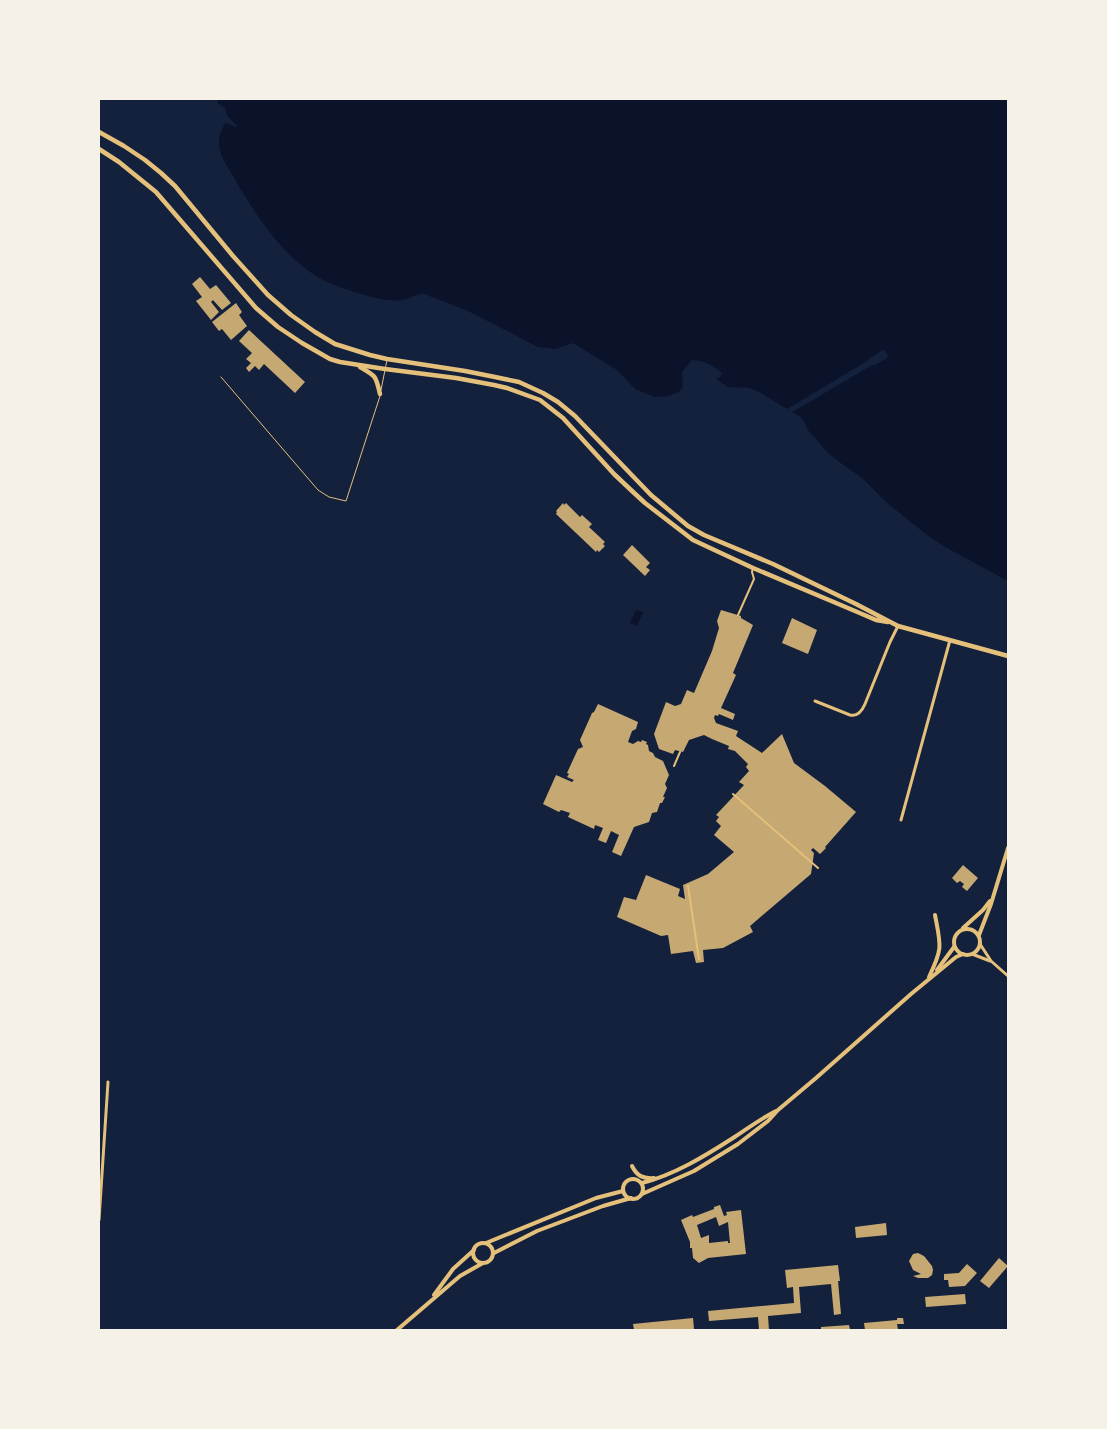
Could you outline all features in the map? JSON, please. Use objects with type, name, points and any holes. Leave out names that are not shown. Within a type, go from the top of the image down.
[{"type":"main road","points":[[99,132],[145,160],[174,186],[268,296],[291,316],[335,344],[387,359],[519,382],[543,393],[575,416],[651,496],[695,530],[799,576],[878,615],[888,622],[1008,656]]},
{"type":"main road","points":[[99,149],[156,192],[256,308],[278,327],[302,343],[330,359],[357,365],[494,385],[540,400],[563,418],[614,474],[645,503],[693,540],[753,568],[868,616],[888,622]]},
{"type":"main road","points":[[357,365],[374,375],[380,394]]},
{"type":"street","points":[[738,615],[754,578],[753,568]]},
{"type":"street","points":[[815,701],[850,715],[856,715],[860,712],[898,626]]},
{"type":"street","points":[[901,820],[950,640]]},
{"type":"street","points":[[674,766],[680,752]]},
{"type":"street","points":[[733,794],[818,868]]},
{"type":"street","points":[[978,935],[993,898],[1008,848]]},
{"type":"street","points":[[688,886],[699,959]]},
{"type":"street","points":[[934,974],[954,947],[954,938],[957,933],[983,910],[993,898]]},
{"type":"street","points":[[928,979],[940,954],[941,944],[935,915]]},
{"type":"street","points":[[961,930],[965,928],[973,930],[978,935],[980,944],[991,961],[1008,976]]},
{"type":"street","points":[[972,954],[976,952],[980,944]]},
{"type":"street","points":[[954,947],[963,954]]},
{"type":"street","points":[[396,1330],[460,1276],[490,1260],[494,1253],[536,1231],[603,1206],[630,1198],[637,1198],[694,1171],[727,1151],[768,1121],[778,1110],[928,979],[956,957],[963,954],[972,954],[991,961]]},
{"type":"street","points":[[99,1220],[108,1082]]},
{"type":"street","points":[[642,1183],[656,1180],[723,1145],[778,1110]]},
{"type":"street","points":[[723,1145],[727,1151]]},
{"type":"street","points":[[632,1166],[638,1175],[647,1178],[671,1172]]},
{"type":"street","points":[[630,1198],[627,1197],[623,1190],[624,1183],[629,1179],[635,1179],[642,1183],[644,1189],[642,1194]]},
{"type":"street","points":[[430,1301],[453,1269],[478,1244],[486,1243],[596,1198],[623,1190]]},
{"type":"street","points":[[486,1243],[492,1248],[494,1253]]},
{"type":"street","points":[[474,1250],[476,1260],[483,1263]]},
{"type":"lane","points":[[221,377],[318,490],[329,497],[346,501],[380,394],[387,359]]},
{"type":"water","points":[[214,99],[1008,99],[1008,581],[931,538],[887,503],[862,478],[827,452],[808,430],[802,418],[759,392],[749,388],[728,387],[716,379],[722,373],[708,364],[692,360],[682,372],[683,387],[679,392],[668,396],[655,397],[635,389],[617,370],[573,343],[555,349],[538,347],[468,311],[424,294],[418,294],[402,300],[386,300],[348,290],[316,276],[288,253],[275,238],[252,207],[226,165],[220,149],[220,136],[225,123],[237,126],[227,116],[225,108],[217,103],[218,100]]},
{"type":"water","points":[[636,610],[643,612],[637,626],[630,623]]},
{"type":"pier","points":[[883,350],[888,356],[887,358],[789,414],[784,411],[869,360]]},
{"type":"building","points":[[200,277],[210,289],[216,285],[231,303],[222,310],[213,300],[211,302],[219,312],[211,320],[196,301],[202,297],[192,284]]},
{"type":"building","points":[[236,303],[242,312],[239,315],[247,326],[231,340],[222,329],[219,331],[212,322]]},
{"type":"building","points":[[249,330],[305,382],[295,393],[264,364],[259,370],[255,366],[249,372],[246,368],[251,363],[246,359],[252,353],[239,341]]},
{"type":"building","points":[[563,503],[564,505],[566,503],[580,517],[582,515],[592,524],[589,527],[605,542],[603,544],[605,546],[599,552],[597,550],[596,552],[556,514],[556,511]]},
{"type":"building","points":[[632,545],[650,563],[646,567],[650,570],[645,576],[623,555]]},
{"type":"building","points":[[721,610],[741,616],[741,618],[753,625],[733,673],[736,675],[721,708],[735,714],[733,720],[719,714],[718,716],[715,715],[714,718],[716,723],[738,731],[736,736],[762,753],[782,734],[794,763],[856,812],[820,854],[813,848],[811,850],[814,853],[811,874],[750,926],[753,932],[723,948],[703,950],[704,962],[696,963],[693,951],[671,954],[668,935],[661,936],[617,917],[624,897],[636,900],[646,875],[680,889],[678,896],[685,899],[683,885],[708,874],[734,852],[714,835],[721,826],[716,821],[719,817],[716,815],[744,785],[739,782],[749,771],[746,767],[748,764],[735,751],[728,749],[729,746],[704,735],[689,740],[683,752],[675,750],[673,754],[659,749],[654,734],[666,702],[675,706],[681,704],[687,690],[694,693],[712,651],[719,628],[717,621]]},
{"type":"building","points":[[792,618],[817,630],[808,654],[782,643]]},
{"type":"building","points":[[598,704],[638,722],[628,742],[633,744],[642,740],[647,742],[649,751],[663,761],[669,775],[665,784],[667,788],[663,797],[665,797],[662,803],[660,803],[657,812],[652,813],[649,822],[634,827],[621,856],[612,852],[619,835],[611,831],[606,843],[598,840],[603,828],[595,825],[594,829],[568,817],[570,813],[561,810],[559,812],[543,804],[556,775],[572,782],[574,780],[567,777],[569,774],[567,773],[578,749],[583,747],[580,740]]},
{"type":"building","points":[[963,865],[978,878],[967,891],[962,887],[964,884],[960,881],[957,883],[952,878]]},
{"type":"building","points":[[720,1205],[724,1216],[727,1215],[726,1212],[741,1210],[746,1254],[708,1258],[699,1263],[693,1258],[692,1248],[690,1248],[690,1242],[681,1220],[714,1209],[714,1207]],"holes":[[[716,1217],[719,1226],[728,1222],[730,1243],[728,1241],[709,1243],[709,1235],[701,1238],[697,1225]]]},
{"type":"building","points":[[886,1223],[887,1235],[856,1238],[855,1227]]},
{"type":"building","points":[[918,1253],[924,1256],[932,1266],[932,1275],[928,1278],[913,1276],[921,1274],[913,1270],[909,1261],[913,1254]]},
{"type":"building","points":[[999,1258],[1008,1266],[989,1288],[980,1281]]},
{"type":"building","points":[[967,1264],[977,1273],[965,1286],[949,1287],[948,1280],[944,1280],[944,1274],[959,1273]]},
{"type":"building","points":[[838,1265],[841,1314],[834,1315],[831,1284],[799,1287],[801,1313],[768,1316],[769,1330],[759,1330],[758,1317],[709,1321],[708,1311],[794,1303],[793,1287],[787,1288],[785,1270]]},
{"type":"building","points":[[965,1294],[966,1304],[926,1307],[925,1297]]},
{"type":"building","points":[[693,1318],[694,1329],[634,1330],[633,1324]]},
{"type":"building","points":[[897,1318],[903,1318],[904,1324],[897,1324],[898,1330],[865,1330],[864,1323],[897,1320]]},
{"type":"building","points":[[849,1325],[850,1330],[821,1330],[821,1327]]}]
